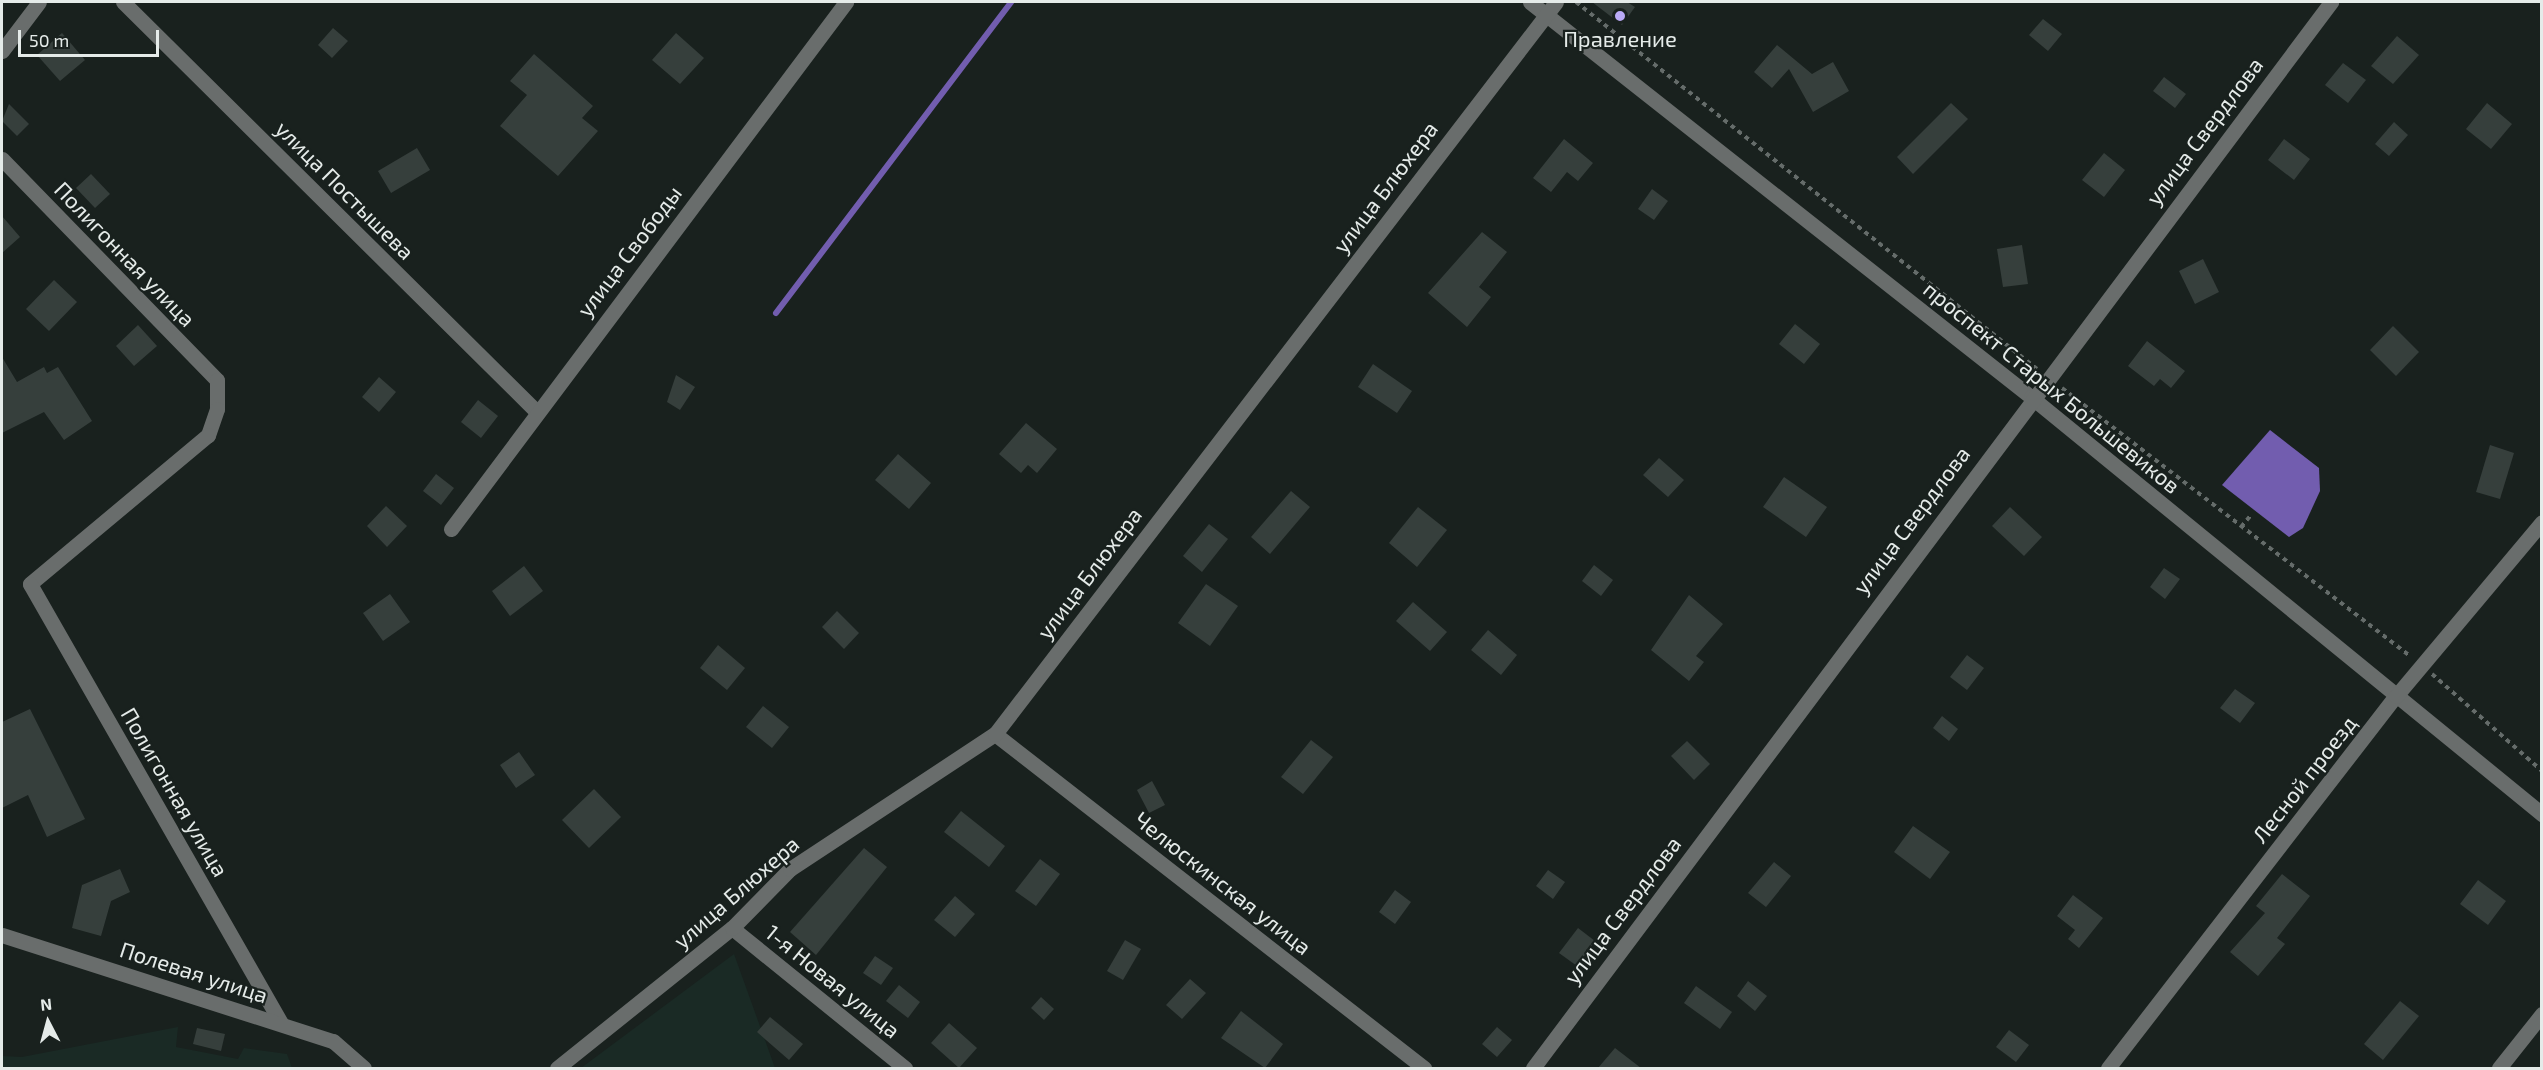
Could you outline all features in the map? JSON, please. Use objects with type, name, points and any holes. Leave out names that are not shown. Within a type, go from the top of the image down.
[{"type":"street","points":[[2,51],[39,2]]},
{"type":"street","name":"улица Постышева","points":[[123,2],[536,411]]},
{"type":"street","name":"улица Свободы","points":[[451,529],[536,411],[846,2]]},
{"type":"street","name":"проспект Старых Большевиков","points":[[1530,2],[1551,8],[2541,814]]},
{"type":"street","name":"улица Свердлова","points":[[1533,1068],[2046,376],[2331,2]]},
{"type":"street","name":"улица Блюхера","points":[[557,1068],[732,928],[790,869],[994,734],[1551,8]]},
{"type":"street","name":"Полигонная улица","points":[[2,159],[217,380],[217,409],[208,435],[30,584],[281,1023]]},
{"type":"street","name":"Лесной проезд","points":[[2108,1068],[2396,696],[2541,522]]},
{"type":"street","name":"Челюскинская улица","points":[[994,734],[1424,1068]]},
{"type":"street","name":"1-я Новая улица","points":[[732,928],[905,1068]]},
{"type":"street","name":"Полевая улица","points":[[2,935],[333,1041],[364,1068]]},
{"type":"street","points":[[2499,1068],[2541,1014]]},
{"type":"path","points":[[1576,2],[2046,376],[2422,665],[2541,771]]},
{"type":"path","points":[[2241,527],[2251,514]]},
{"type":"shaded area","points":[[2270,430],[2319,468],[2320,491],[2303,528],[2289,537],[2222,485]]},
{"type":"shaded area","points":[[734,954],[775,1068],[581,1068]]},
{"type":"shaded area","points":[[178,1027],[176,1047],[238,1059],[244,1048],[287,1054],[292,1068],[2,1068],[2,1056],[22,1057]]},
{"type":"building","name":"Правление","points":[[1592,2],[1627,2],[1635,7],[1622,25]]},
{"type":"building","points":[[2043,19],[2062,34],[2048,51],[2029,35]]},
{"type":"building","points":[[333,28],[348,41],[332,58],[318,45]]},
{"type":"building","points":[[62,33],[85,60],[60,81],[37,55]]},
{"type":"building","points":[[676,33],[704,58],[680,84],[652,60]]},
{"type":"building","points":[[2397,36],[2419,55],[2393,84],[2371,66]]},
{"type":"building","points":[[1777,45],[1812,74],[1833,62],[1849,91],[1813,112],[1789,69],[1772,88],[1754,72]]},
{"type":"building","points":[[534,54],[593,106],[582,118],[598,131],[558,176],[500,126],[527,95],[510,81]]},
{"type":"building","points":[[2343,63],[2366,80],[2348,103],[2325,85]]},
{"type":"building","points":[[2164,77],[2186,94],[2175,108],[2153,91]]},
{"type":"building","points":[[1951,103],[1968,119],[1913,174],[1897,157]]},
{"type":"building","points":[[2487,103],[2512,124],[2491,149],[2466,129]]},
{"type":"building","points":[[9,104],[29,124],[17,136],[2,121]]},
{"type":"building","points":[[2394,122],[2408,135],[2389,156],[2375,144]]},
{"type":"building","points":[[1564,139],[1593,163],[1578,181],[1567,172],[1551,192],[1533,178]]},
{"type":"building","points":[[2284,139],[2310,159],[2294,180],[2268,160]]},
{"type":"building","points":[[417,148],[430,170],[391,193],[378,171]]},
{"type":"building","points":[[2104,153],[2125,170],[2104,197],[2082,180]]},
{"type":"building","points":[[91,174],[110,194],[95,208],[76,188]]},
{"type":"building","points":[[1652,189],[1668,201],[1654,220],[1638,209]]},
{"type":"building","points":[[2,216],[20,237],[2,253]]},
{"type":"building","points":[[1482,232],[1507,252],[1479,287],[1491,297],[1467,327],[1428,293]]},
{"type":"building","points":[[2022,245],[2028,284],[2003,287],[1997,249]]},
{"type":"building","points":[[2203,259],[2219,292],[2195,304],[2179,271]]},
{"type":"building","points":[[54,280],[77,302],[49,331],[26,309]]},
{"type":"building","points":[[1795,324],[1820,344],[1804,364],[1779,344]]},
{"type":"building","points":[[138,325],[157,346],[134,366],[116,346]]},
{"type":"building","points":[[2393,326],[2419,352],[2396,376],[2370,350]]},
{"type":"building","points":[[2147,341],[2185,371],[2171,388],[2160,379],[2154,386],[2128,366]]},
{"type":"building","points":[[2,357],[17,382],[44,367],[47,373],[58,367],[92,421],[64,440],[44,412],[2,433]]},
{"type":"building","points":[[1373,364],[1412,391],[1397,413],[1358,387]]},
{"type":"building","points":[[676,375],[695,387],[680,410],[667,402]]},
{"type":"building","points":[[379,377],[396,392],[379,412],[362,397]]},
{"type":"building","points":[[478,400],[498,416],[481,438],[461,422]]},
{"type":"building","points":[[1026,423],[1057,449],[1037,473],[1028,465],[1021,473],[999,454]]},
{"type":"building","points":[[2490,445],[2514,453],[2500,499],[2476,492]]},
{"type":"building","points":[[898,454],[931,483],[909,509],[875,480]]},
{"type":"building","points":[[1659,458],[1684,480],[1668,497],[1643,475]]},
{"type":"building","points":[[436,474],[454,488],[441,505],[423,491]]},
{"type":"building","points":[[1784,477],[1827,507],[1806,537],[1763,507]]},
{"type":"building","points":[[1291,491],[1310,507],[1270,554],[1251,537]]},
{"type":"building","points":[[386,506],[407,526],[387,547],[367,526]]},
{"type":"building","points":[[1418,507],[1447,530],[1417,567],[1389,543]]},
{"type":"building","points":[[2010,507],[2042,537],[2024,556],[1992,526]]},
{"type":"building","points":[[1209,524],[1228,539],[1202,572],[1183,556]]},
{"type":"building","points":[[1594,565],[1613,580],[1601,596],[1582,581]]},
{"type":"building","points":[[524,566],[543,591],[510,616],[492,591]]},
{"type":"building","points":[[2164,568],[2180,579],[2165,599],[2150,587]]},
{"type":"building","points":[[1206,584],[1238,606],[1210,646],[1178,623]]},
{"type":"building","points":[[390,594],[410,622],[383,641],[363,613]]},
{"type":"building","points":[[1689,595],[1723,624],[1696,656],[1704,662],[1689,681],[1651,650]]},
{"type":"building","points":[[1413,602],[1447,632],[1430,651],[1396,621]]},
{"type":"building","points":[[837,611],[859,633],[844,649],[822,627]]},
{"type":"building","points":[[1488,630],[1517,655],[1501,675],[1471,650]]},
{"type":"building","points":[[718,645],[745,668],[727,690],[700,668]]},
{"type":"building","points":[[1967,655],[1984,668],[1967,690],[1950,677]]},
{"type":"building","points":[[2235,689],[2255,703],[2240,723],[2220,708]]},
{"type":"building","points":[[763,706],[789,727],[772,748],[746,727]]},
{"type":"building","points":[[30,709],[85,819],[47,837],[28,795],[2,808],[2,722]]},
{"type":"building","points":[[1942,716],[1958,729],[1949,741],[1933,728]]},
{"type":"building","points":[[1311,740],[1333,757],[1303,794],[1281,777]]},
{"type":"building","points":[[1687,741],[1710,764],[1694,780],[1671,756]]},
{"type":"building","points":[[519,752],[535,775],[516,788],[500,765]]},
{"type":"building","points":[[1152,781],[1165,805],[1149,813],[1137,790]]},
{"type":"building","points":[[594,789],[621,817],[589,848],[562,820]]},
{"type":"building","points":[[961,811],[1005,846],[989,867],[944,832]]},
{"type":"building","points":[[1913,826],[1950,852],[1930,879],[1894,852]]},
{"type":"building","points":[[864,848],[887,867],[816,955],[790,932]]},
{"type":"building","points":[[1040,859],[1060,874],[1036,906],[1015,891]]},
{"type":"building","points":[[1774,862],[1791,876],[1766,907],[1748,893]]},
{"type":"building","points":[[120,869],[130,892],[111,901],[101,936],[72,928],[82,885]]},
{"type":"building","points":[[1548,870],[1565,882],[1553,899],[1536,886]]},
{"type":"building","points":[[2282,874],[2310,896],[2277,938],[2285,944],[2258,976],[2230,952],[2265,913],[2256,906]]},
{"type":"building","points":[[2478,880],[2506,901],[2488,925],[2460,904]]},
{"type":"building","points":[[1395,890],[1411,902],[1395,924],[1379,912]]},
{"type":"building","points":[[2073,895],[2103,918],[2079,948],[2068,939],[2075,930],[2057,916]]},
{"type":"building","points":[[955,896],[975,914],[955,937],[934,920]]},
{"type":"building","points":[[1578,928],[1595,941],[1577,966],[1559,953]]},
{"type":"building","points":[[1125,940],[1141,949],[1123,980],[1107,971]]},
{"type":"building","points":[[875,956],[893,968],[881,985],[863,973]]},
{"type":"building","points":[[1190,979],[1206,993],[1182,1019],[1166,1005]]},
{"type":"building","points":[[1748,981],[1767,996],[1755,1011],[1737,996]]},
{"type":"building","points":[[899,985],[920,1002],[908,1018],[886,1001]]},
{"type":"building","points":[[1696,986],[1732,1012],[1720,1029],[1684,1003]]},
{"type":"building","points":[[1041,997],[1054,1009],[1044,1020],[1031,1008]]},
{"type":"building","points":[[2400,1001],[2419,1016],[2383,1060],[2364,1044]]},
{"type":"building","points":[[1241,1011],[1283,1044],[1265,1068],[1221,1038]]},
{"type":"building","points":[[770,1017],[803,1044],[789,1060],[757,1032]]},
{"type":"building","points":[[949,1023],[977,1048],[959,1068],[931,1043]]},
{"type":"building","points":[[1497,1027],[1512,1040],[1497,1057],[1482,1044]]},
{"type":"building","points":[[197,1028],[225,1034],[221,1051],[193,1044]]},
{"type":"building","points":[[2009,1030],[2029,1045],[2016,1062],[1996,1047]]},
{"type":"building","points":[[1615,1048],[1641,1068],[1598,1068]]},
{"type":"waterway","points":[[776,313],[1011,2]]},
{"type":"place","name":"Правление","points":[[1620,16]]}]
